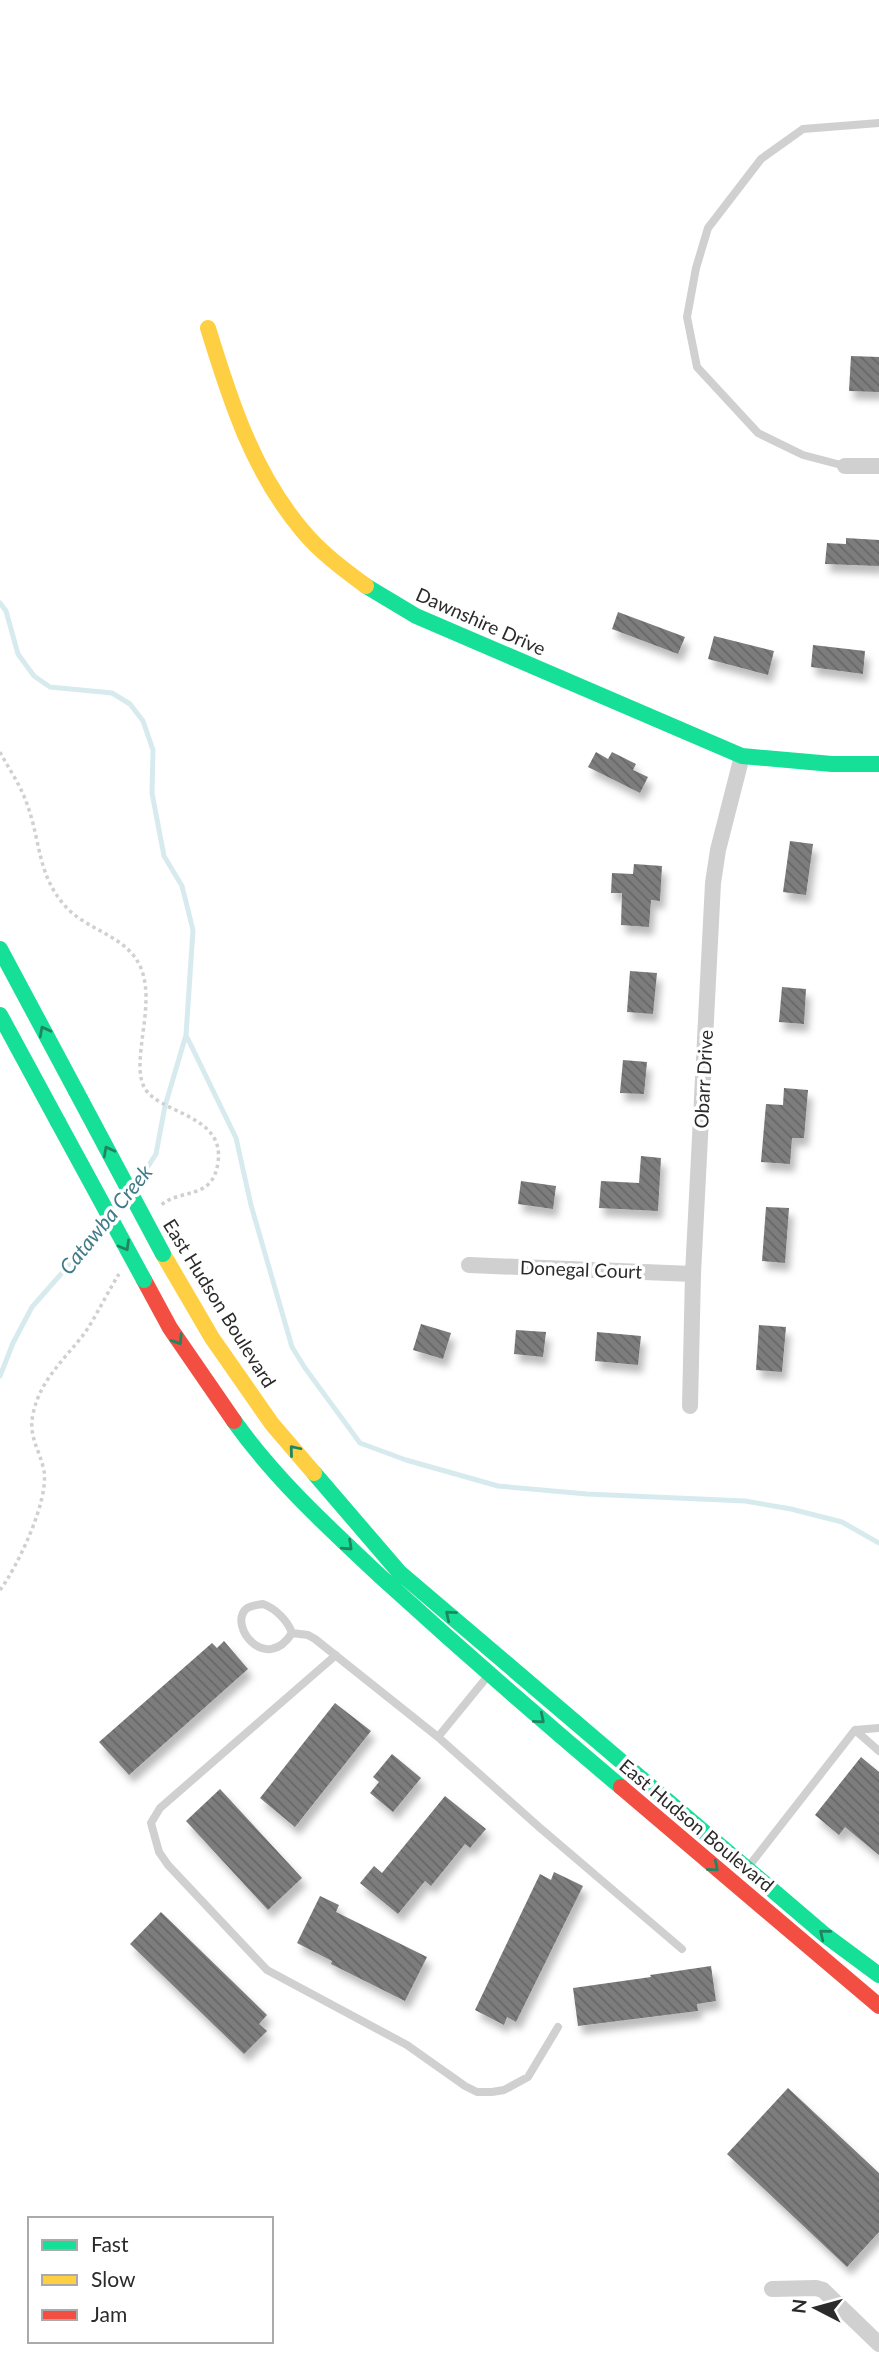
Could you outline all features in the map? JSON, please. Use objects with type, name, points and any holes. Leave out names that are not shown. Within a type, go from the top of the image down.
[{"type":"main road","name":"Dawnshire Drive","points":[[208,328],[228,394],[257,466],[292,520],[341,569],[382,599],[742,756],[832,764],[879,764]]},
{"type":"main road","name":"East Hudson Boulevard","points":[[0,949],[163,1254],[212,1338],[272,1424],[400,1572],[825,1935],[879,1975]]},
{"type":"main road","name":"East Hudson Boulevard","points":[[0,1015],[170,1328],[252,1447],[298,1499],[488,1675],[879,2006]]},
{"type":"street","points":[[845,466],[879,466]]},
{"type":"street","name":"Obarr Drive","points":[[690,1406],[693,1274],[713,883],[718,850],[742,756]]},
{"type":"street","name":"Donegal Court","points":[[468,1265],[693,1274]]},
{"type":"street","points":[[488,1675],[502,1659]]},
{"type":"street","points":[[772,2289],[822,2290],[877,2337]]},
{"type":"lane","points":[[845,466],[803,455],[758,433],[697,367],[687,317],[696,268],[708,228],[761,159],[803,129],[879,122]]},
{"type":"lane","points":[[268,1605],[289,1624],[292,1633],[282,1646],[274,1650],[262,1648],[245,1634],[242,1616],[249,1606],[268,1605]]},
{"type":"lane","points":[[292,1633],[308,1635],[438,1737],[682,1948]]},
{"type":"lane","points":[[336,1655],[160,1808],[151,1823],[159,1852],[168,1865],[267,1970],[407,2045],[477,2092],[492,2092],[514,2086],[528,2077],[558,2027]]},
{"type":"lane","points":[[438,1737],[488,1675]]},
{"type":"lane","points":[[747,1868],[855,1730],[879,1728]]},
{"type":"lane","points":[[855,1730],[879,1751]]},
{"type":"path","points":[[0,752],[27,803],[44,872],[52,890],[69,910],[123,944],[139,963],[147,1000],[141,1076],[145,1089],[154,1097],[196,1120],[214,1139],[219,1156],[216,1173],[205,1188],[169,1199],[159,1207]]},
{"type":"path","points":[[0,1590],[16,1564],[43,1491],[44,1471],[31,1437],[37,1401],[49,1377],[90,1323],[123,1266]]},
{"type":"building","points":[[851,356],[879,357],[879,392],[849,391]]},
{"type":"building","points":[[846,538],[879,540],[879,566],[825,564],[827,543],[846,544]]},
{"type":"building","points":[[618,612],[685,637],[678,654],[612,629]]},
{"type":"building","points":[[714,636],[774,651],[768,675],[708,659]]},
{"type":"building","points":[[813,645],[865,651],[863,674],[811,667]]},
{"type":"building","points":[[596,752],[608,759],[612,752],[636,764],[633,770],[648,777],[640,793],[588,767]]},
{"type":"building","points":[[790,841],[813,844],[806,895],[783,892]]},
{"type":"building","points":[[634,864],[662,866],[660,901],[651,900],[649,927],[621,925],[622,893],[611,893],[612,873],[633,874]]},
{"type":"building","points":[[630,971],[657,973],[653,1014],[627,1012]]},
{"type":"building","points":[[782,987],[806,989],[804,1024],[779,1022]]},
{"type":"building","points":[[623,1060],[647,1062],[644,1094],[620,1093]]},
{"type":"building","points":[[784,1088],[808,1090],[804,1138],[792,1138],[790,1164],[761,1162],[766,1104],[783,1105]]},
{"type":"building","points":[[641,1156],[661,1158],[658,1211],[599,1208],[601,1181],[639,1183]]},
{"type":"building","points":[[521,1181],[556,1186],[553,1209],[518,1204]]},
{"type":"building","points":[[766,1207],[789,1208],[785,1263],[762,1261]]},
{"type":"building","points":[[421,1324],[451,1333],[443,1359],[413,1350]]},
{"type":"building","points":[[759,1325],[786,1327],[782,1372],[756,1370]]},
{"type":"building","points":[[516,1330],[546,1332],[543,1357],[514,1354]]},
{"type":"building","points":[[597,1332],[641,1336],[638,1365],[595,1361]]},
{"type":"building","points":[[224,1641],[248,1669],[129,1775],[99,1742],[212,1643],[217,1648]]},
{"type":"building","points":[[335,1703],[371,1731],[295,1827],[260,1798]]},
{"type":"building","points":[[392,1754],[421,1778],[393,1812],[370,1793],[379,1782],[373,1777]]},
{"type":"building","points":[[861,1757],[879,1772],[879,1855],[845,1827],[839,1835],[815,1815]]},
{"type":"building","points":[[220,1789],[302,1878],[268,1910],[186,1821]]},
{"type":"building","points":[[445,1796],[486,1829],[470,1848],[465,1844],[431,1886],[425,1881],[398,1914],[360,1883],[374,1866],[382,1873]]},
{"type":"building","points":[[554,1872],[583,1886],[516,2022],[507,2017],[504,2025],[475,2010],[540,1874],[551,1880]]},
{"type":"building","points":[[320,1896],[339,1905],[336,1912],[427,1957],[405,2001],[331,1964],[332,1961],[297,1943]]},
{"type":"building","points":[[161,1912],[267,2015],[259,2024],[267,2031],[244,2054],[130,1944]]},
{"type":"building","points":[[711,1966],[716,2001],[697,2004],[698,2011],[578,2026],[573,1988]]},
{"type":"building","points":[[788,2088],[879,2173],[879,2232],[847,2267],[727,2154]]},
{"type":"waterway","name":"Catawba Creek","points":[[0,603],[6,611],[18,654],[34,676],[50,687],[112,693],[130,704],[143,721],[153,750],[152,793],[164,856],[182,886],[193,930],[186,1035],[165,1106],[156,1154],[134,1188]]},
{"type":"waterway","points":[[186,1035],[236,1138],[251,1205],[292,1347],[360,1443],[406,1460],[498,1486],[587,1494],[745,1501],[791,1509],[842,1522],[879,1543]]},
{"type":"waterway","name":"Catawba Creek","points":[[0,1376],[32,1307],[106,1223]]},
{"type":"traffic: fast","points":[[366,586],[416,616],[742,756],[832,764],[879,764]]},
{"type":"traffic: fast","points":[[0,949],[76,1091]]},
{"type":"traffic: fast","points":[[0,1015],[58,1122]]},
{"type":"traffic: fast","points":[[76,1091],[163,1254]]},
{"type":"traffic: fast","points":[[58,1122],[144,1280]]},
{"type":"traffic: fast","points":[[234,1421],[285,1483],[380,1576],[621,1787]]},
{"type":"traffic: fast","points":[[314,1473],[399,1572],[825,1935],[879,1975]]},
{"type":"traffic: slow","points":[[208,328],[234,408],[270,484],[309,538],[366,586]]},
{"type":"traffic: slow","points":[[163,1254],[212,1338],[272,1424],[314,1473]]},
{"type":"traffic: jam","points":[[144,1280],[170,1328],[234,1421]]},
{"type":"traffic: jam","points":[[621,1787],[879,2006]]}]
